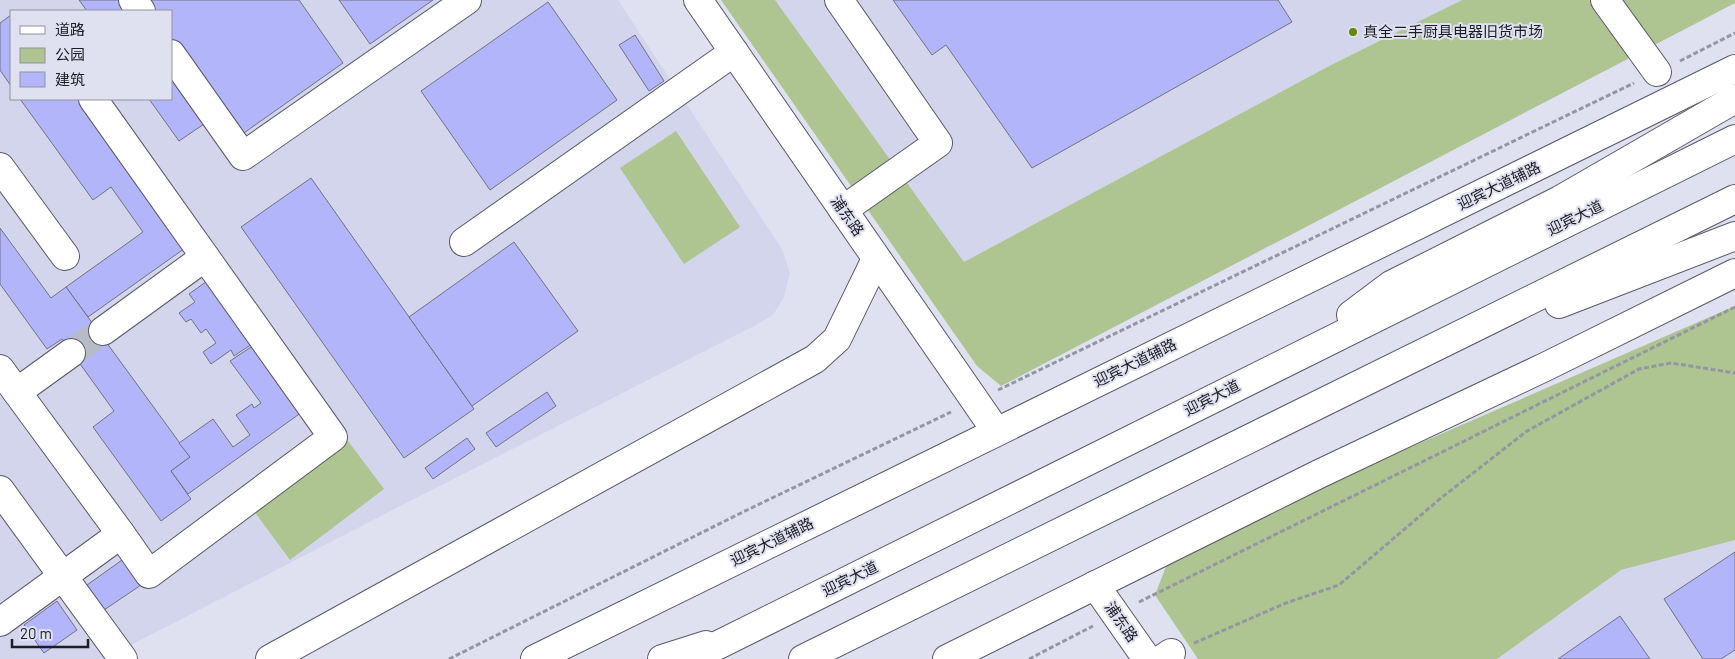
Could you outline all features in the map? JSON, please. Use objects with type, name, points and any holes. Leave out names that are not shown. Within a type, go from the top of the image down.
[{"type":"main road","points":[[172,55],[243,156],[467,0]]},
{"type":"main road","name":"浦东路","points":[[698,0],[996,431]]},
{"type":"main road","points":[[839,0],[938,143],[843,210]]},
{"type":"main road","points":[[1610,1],[1657,72]]},
{"type":"main road","points":[[464,242],[734,52]]},
{"type":"main road","name":"迎宾大道辅路","points":[[535,659],[1735,69]]},
{"type":"main road","points":[[0,369],[149,574],[333,437],[94,100]]},
{"type":"main road","points":[[1297,356],[1391,285],[1560,200],[1735,100]]},
{"type":"main road","name":"迎宾大道","points":[[690,659],[1735,139]]},
{"type":"main road","points":[[0,167],[64,256]]},
{"type":"main road","points":[[803,659],[1735,199]]},
{"type":"main road","points":[[1412,359],[1735,236]]},
{"type":"main road","points":[[103,331],[205,257]]},
{"type":"main road","points":[[270,659],[815,359],[837,339],[876,259]]},
{"type":"main road","points":[[947,659],[1319,474],[1735,274]]},
{"type":"main road","points":[[17,392],[71,353]]},
{"type":"main road","points":[[0,490],[123,659]]},
{"type":"main road","points":[[0,622],[121,534]]},
{"type":"main road","name":"浦东路","points":[[1095,585],[1160,657]]},
{"type":"main road","points":[[662,659],[745,632]]},
{"type":"path","points":[[449,659],[752,508],[1735,33]]},
{"type":"path","points":[[1194,574],[1735,307]]},
{"type":"path","points":[[1160,657],[1286,603],[1339,585],[1441,498],[1528,430],[1639,369],[1671,363],[1735,373]]},
{"type":"shaded area","points":[[0,0],[618,0],[782,249],[790,273],[784,297],[773,315],[104,659],[0,659]]},
{"type":"shaded area","points":[[775,0],[1462,0],[1331,65],[964,262]]},
{"type":"shaded area","points":[[1735,540],[1735,659],[1497,659],[1621,570]]},
{"type":"green space","points":[[721,0],[775,0],[964,262],[1331,65],[1462,0],[1735,0],[1735,3],[1001,386],[977,366]]},
{"type":"green space","points":[[676,131],[740,227],[684,264],[620,168]]},
{"type":"green space","points":[[1735,306],[1735,540],[1621,570],[1497,659],[1198,659],[1155,595],[1172,551]]},
{"type":"green space","points":[[345,437],[384,489],[290,560],[251,507]]},
{"type":"building","points":[[79,0],[120,0],[127,10],[86,10]]},
{"type":"building","points":[[145,0],[299,0],[343,63],[241,135],[172,38],[172,10],[152,10]]},
{"type":"building","points":[[339,0],[433,0],[370,44]]},
{"type":"building","points":[[893,0],[1278,0],[1292,22],[1032,168],[946,45],[932,55]]},
{"type":"building","points":[[548,2],[617,100],[490,190],[421,91]]},
{"type":"building","points":[[10,16],[10,85],[0,70],[0,23]]},
{"type":"building","points":[[635,35],[664,81],[649,91],[619,45]]},
{"type":"building","points":[[172,73],[207,122],[179,141],[150,100],[172,100]]},
{"type":"building","points":[[21,100],[83,100],[188,246],[88,317],[66,287],[143,232],[111,187],[93,200]]},
{"type":"building","points":[[311,178],[474,409],[404,458],[241,227]]},
{"type":"building","points":[[0,228],[51,298],[66,287],[190,457],[171,471],[191,499],[161,521],[93,427],[114,411],[62,339],[47,349],[0,284]]},
{"type":"building","points":[[514,242],[578,331],[472,406],[409,317]]},
{"type":"building","points":[[217,274],[261,338],[234,356],[231,350],[211,364],[203,352],[216,343],[206,329],[201,333],[191,319],[186,322],[179,313],[195,302],[189,294]]},
{"type":"building","points":[[254,345],[302,412],[188,494],[171,471],[190,457],[179,443],[213,419],[233,447],[250,435],[236,415],[252,404],[254,408],[261,403],[230,361]]},
{"type":"building","points":[[547,392],[556,406],[496,447],[486,433]]},
{"type":"building","points":[[467,438],[475,449],[433,479],[425,468]]},
{"type":"building","points":[[1735,552],[1735,650],[1721,659],[1703,659],[1664,599]]},
{"type":"building","points":[[129,555],[147,581],[104,610],[87,585]]},
{"type":"building","points":[[57,601],[77,630],[44,653],[24,625]]},
{"type":"building","points":[[1620,616],[1650,659],[1558,659]]},
{"type":"tunnel","points":[[71,353],[103,331]]},
{"type":"place","name":"真全二手厨具电器旧货市场","points":[[1353,32]]}]
